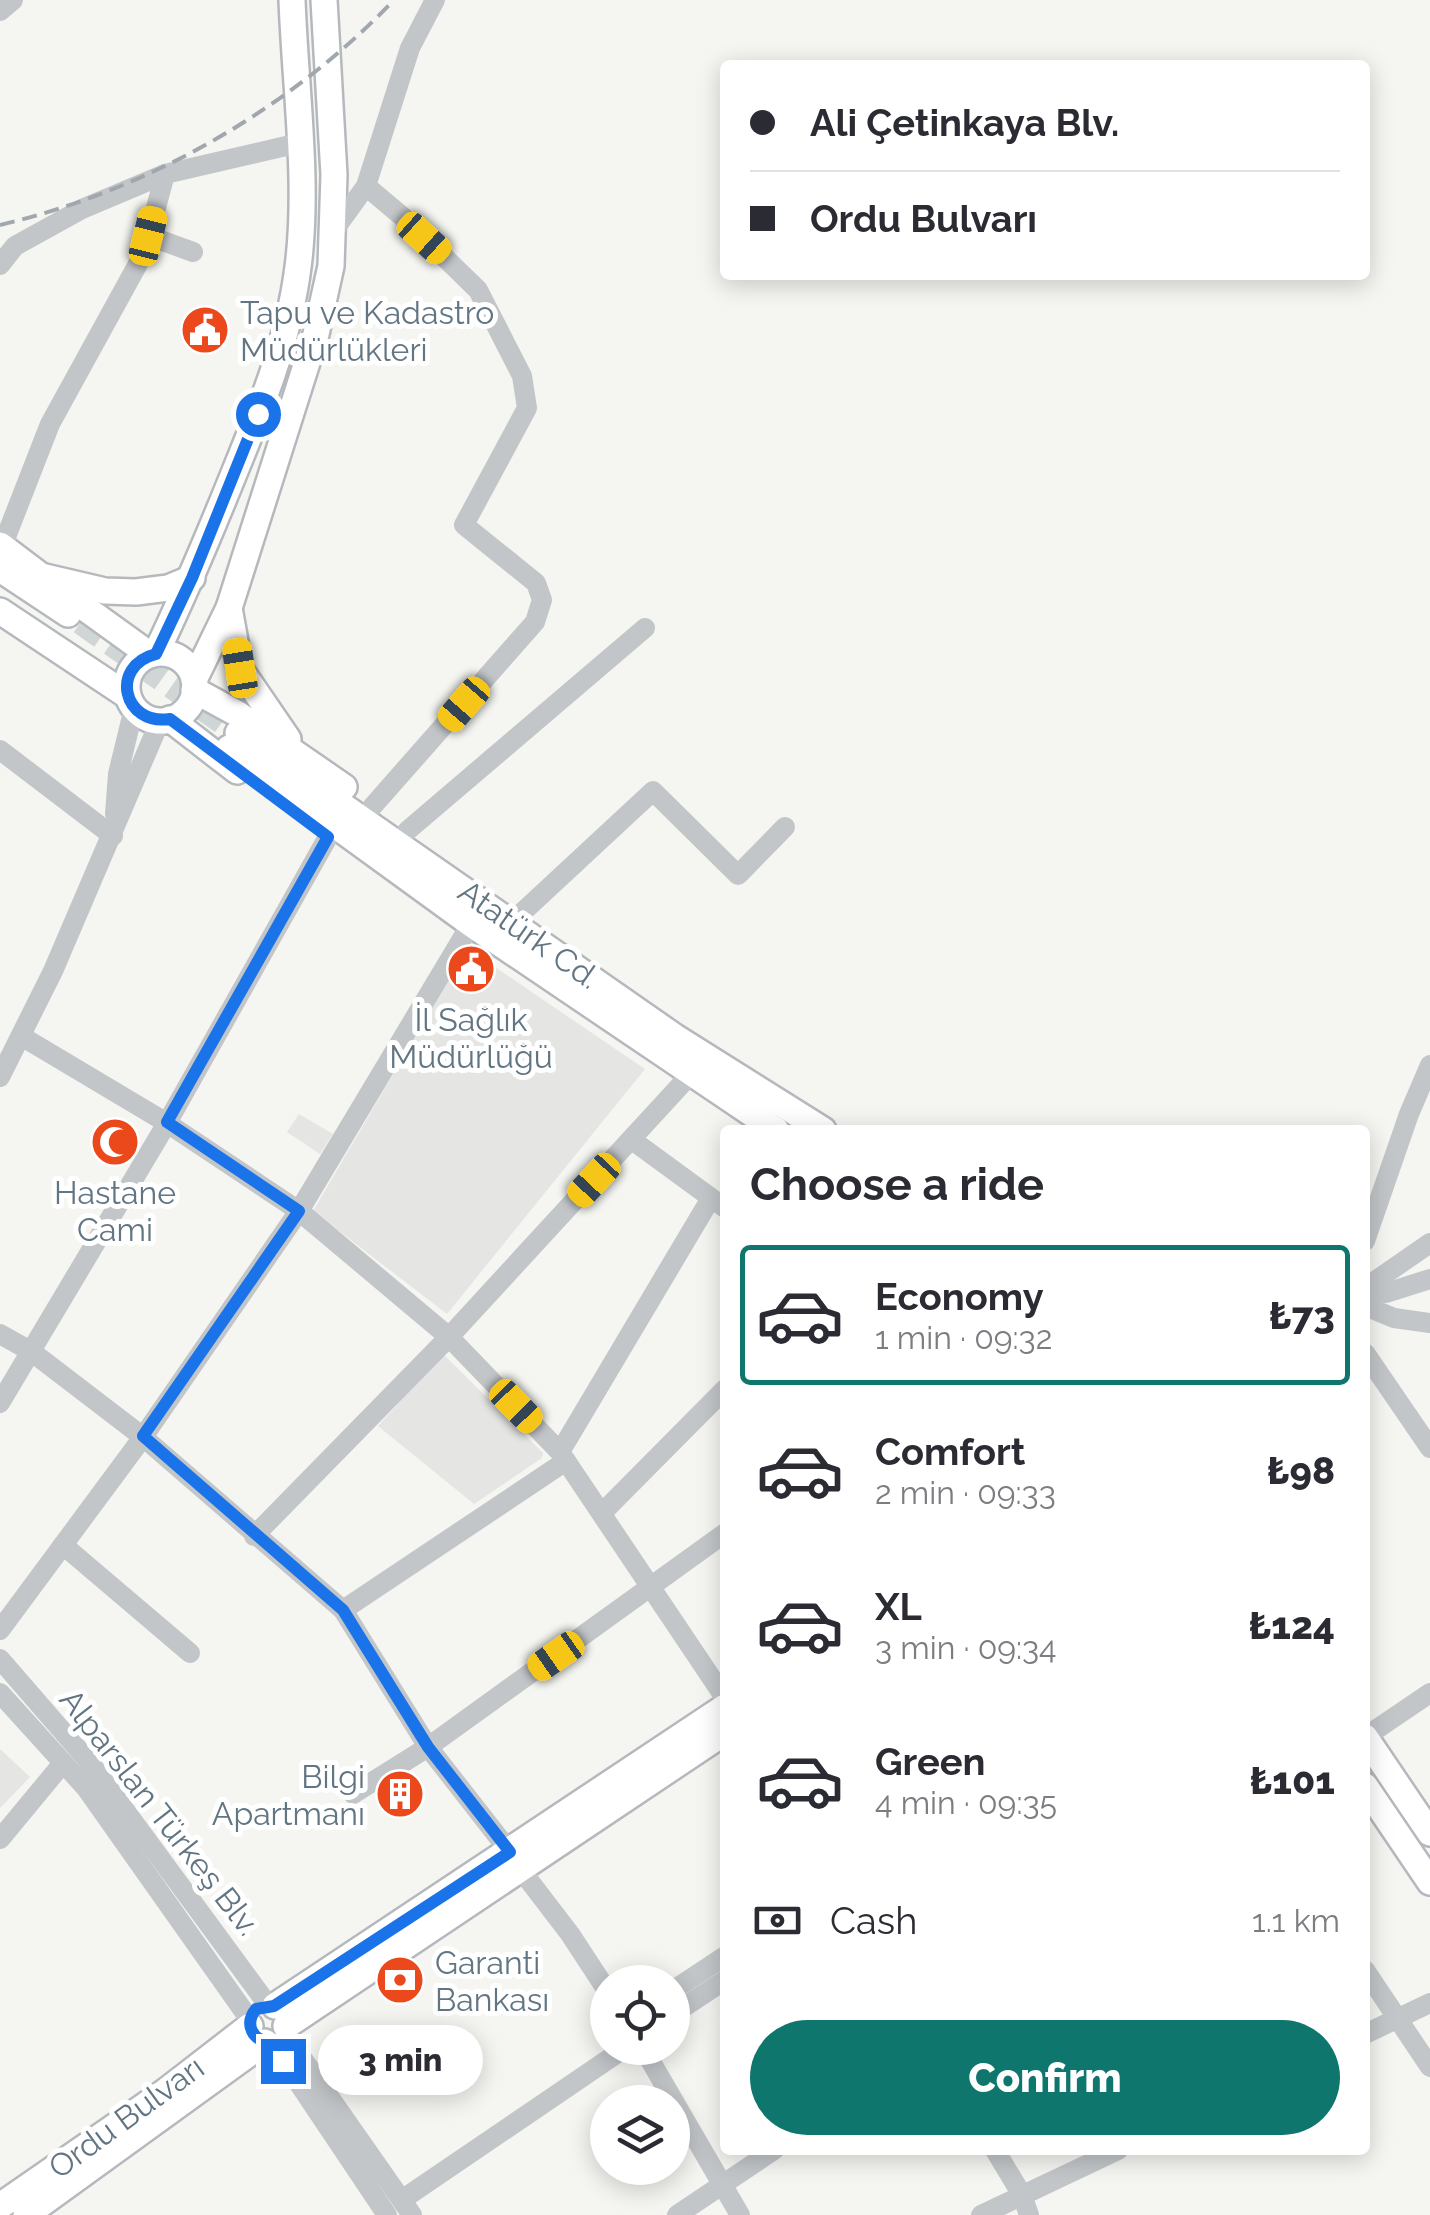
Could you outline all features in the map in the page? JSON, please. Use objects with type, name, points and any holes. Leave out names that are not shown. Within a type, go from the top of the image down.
[{"type":"main road","points":[[131,702],[128,679],[132,670],[153,654],[192,578],[272,381],[289,319],[299,264],[299,143],[292,0]]},
{"type":"main road","points":[[311,0],[311,21],[327,53]]},
{"type":"main road","points":[[166,720],[187,708],[228,608],[316,334],[330,266],[334,175],[324,0]]},
{"type":"main road","points":[[1,554],[41,576],[105,591],[168,588],[192,578]]},
{"type":"main road","points":[[1,554],[84,635]]},
{"type":"main road","points":[[41,576],[131,702],[150,719],[229,736],[308,760]]},
{"type":"main road","points":[[0,592],[84,635]]},
{"type":"main road","points":[[228,608],[240,668],[281,732],[308,760],[408,831],[512,922]]},
{"type":"main road","points":[[0,611],[184,662],[194,685],[229,736],[229,766],[422,900],[471,924]]},
{"type":"main road","name":"Atatürk Cd.","points":[[229,736],[512,922],[674,1037],[815,1125]]},
{"type":"main road","name":"Atatürk Cd.","points":[[229,736],[471,924],[768,1125]]},
{"type":"main road","name":"Ordu Bulvarı","points":[[515,1861],[720,1712]]},
{"type":"main road","name":"Ordu Bulvarı","points":[[0,2206],[166,2091],[515,1861],[720,1735]]},
{"type":"main road","points":[[1370,1744],[1430,1833]]},
{"type":"main road","points":[[1370,1793],[1430,1882]]},
{"type":"main road","name":"Ordu Bulvarı","points":[[26,2215],[269,2025]]},
{"type":"street","points":[[0,12],[13,0]]},
{"type":"street","points":[[332,233],[366,186],[410,48],[435,0]]},
{"type":"street","points":[[0,266],[7,247],[82,209],[165,174],[299,143]]},
{"type":"street","points":[[1,554],[50,424],[144,253],[165,174]]},
{"type":"street","points":[[366,186],[478,290],[522,376],[527,408],[464,524],[536,582],[542,600],[534,622],[372,807]]},
{"type":"street","points":[[148,236],[193,252]]},
{"type":"street","points":[[408,831],[645,628]]},
{"type":"street","points":[[113,836],[118,774],[131,702]]},
{"type":"street","points":[[0,1076],[53,972],[166,720]]},
{"type":"street","points":[[0,750],[113,836]]},
{"type":"street","points":[[512,922],[653,791],[738,875],[785,827]]},
{"type":"street","points":[[0,1404],[167,1122],[328,837]]},
{"type":"street","points":[[0,1630],[143,1436],[299,1211],[471,924]]},
{"type":"street","points":[[20,1036],[167,1122],[299,1211],[449,1336],[563,1456],[720,1690]]},
{"type":"street","points":[[1370,1227],[1430,1065]]},
{"type":"street","points":[[254,1536],[449,1336],[690,1075]]},
{"type":"street","points":[[343,1610],[563,1456],[718,1203],[632,1140]]},
{"type":"street","points":[[1370,1269],[1430,1227]]},
{"type":"street","points":[[1370,1285],[1430,1244]]},
{"type":"street","points":[[1370,1289],[1386,1293],[1430,1279]]},
{"type":"street","points":[[1370,1308],[1394,1318],[1430,1322]]},
{"type":"street","points":[[0,1334],[32,1352],[143,1436],[343,1610],[428,1747],[590,1965]]},
{"type":"street","points":[[1370,1359],[1430,1448]]},
{"type":"street","points":[[602,1513],[720,1393]]},
{"type":"street","points":[[353,1794],[428,1747],[720,1537]]},
{"type":"street","points":[[63,1545],[190,1653]]},
{"type":"street","name":"Alparslan Türkeş Blv.","points":[[0,1659],[91,1764],[269,2025]]},
{"type":"street","name":"Alparslan Türkeş Blv.","points":[[0,1693],[86,1788],[269,2025]]},
{"type":"street","points":[[1370,1734],[1430,1693]]},
{"type":"street","points":[[0,1839],[63,1763]]},
{"type":"street","points":[[690,1979],[720,1959]]},
{"type":"street","points":[[1370,1977],[1430,2067]]},
{"type":"street","points":[[690,2003],[720,1983]]},
{"type":"street","points":[[1370,2032],[1430,2003]]},
{"type":"street","points":[[269,2025],[407,2207],[602,2065]]},
{"type":"street","points":[[269,2025],[387,2215]]},
{"type":"street","points":[[652,2065],[740,2215]]},
{"type":"street","points":[[677,2215],[767,2155]]},
{"type":"street","points":[[998,2155],[1026,2205]]},
{"type":"street","points":[[982,2215],[1026,2205],[1110,2155]]},
{"type":"shaded area","points":[[467,948],[645,1069],[447,1314],[313,1211]]},
{"type":"shaded area","points":[[299,1114],[333,1134],[320,1154],[287,1132]]},
{"type":"shaded area","points":[[443,1354],[543,1453],[542,1458],[474,1504],[378,1426]]},
{"type":"shaded area","points":[[0,1749],[30,1777],[0,1808]]},
{"type":"tunnel","points":[[81,622],[238,733]]},
{"type":"railway","points":[[0,225],[109,191],[213,141],[309,77],[394,0]]},
{"type":"place","name":"Tapu ve Kadastro Müdürlükleri","points":[[205,330]]},
{"type":"place","name":"İl Sağlık Müdürlüğü","points":[[471,969]]},
{"type":"place","name":"Hastane Cami","points":[[115,1142]]},
{"type":"place","name":"Bilgi Apartmanı","points":[[400,1794]]},
{"type":"place","name":"Garanti Bankası","points":[[400,1980]]},
{"type":"route","points":[[258,414],[192,578],[156,654],[138,662],[127,689],[134,708],[141,714],[160,721],[170,719],[328,837],[167,1122],[299,1211],[143,1436],[343,1610],[428,1747],[510,1852],[274,2006],[256,2009],[250,2020],[252,2032],[260,2040],[271,2042],[283,2061]]}]
